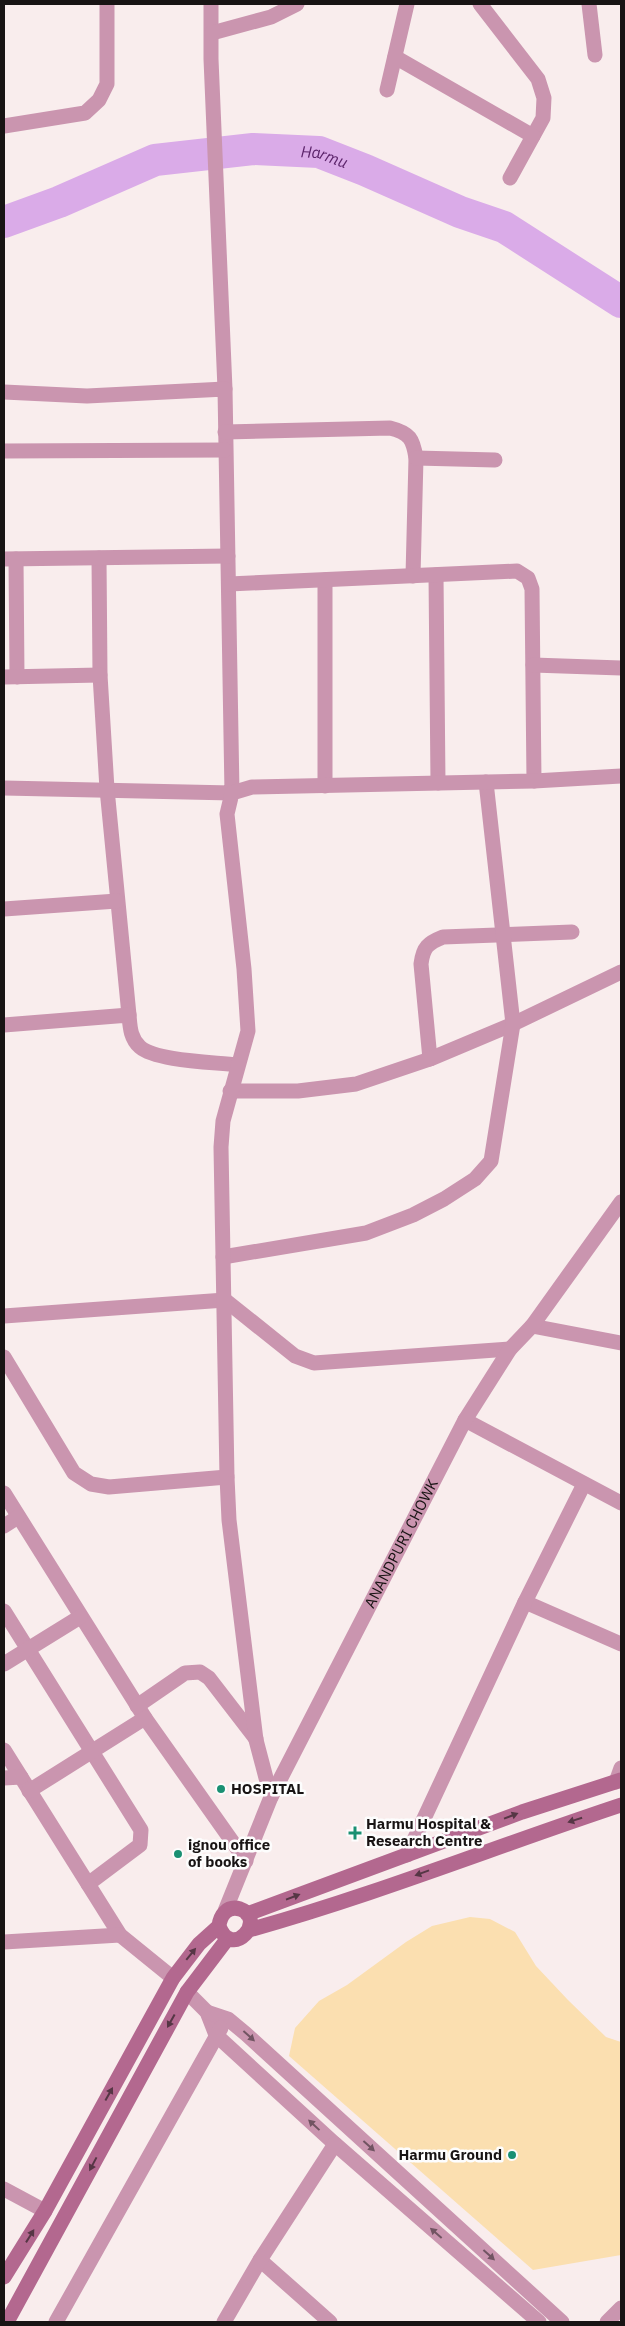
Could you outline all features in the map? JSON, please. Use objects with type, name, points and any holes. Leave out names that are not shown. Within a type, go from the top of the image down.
[{"type":"main road","points":[[247,1914],[619,1777]]},
{"type":"main road","points":[[249,1930],[331,1906],[621,1805]]},
{"type":"main road","points":[[233,1908],[241,1909],[247,1914],[250,1922],[249,1930],[244,1937],[236,1940],[222,1934],[219,1926],[220,1918],[225,1912],[233,1908]]},
{"type":"main road","points":[[4,2277],[45,2211],[173,1978],[199,1944],[219,1926]]},
{"type":"main road","points":[[7,2322],[187,1992],[228,1938]]},
{"type":"street","points":[[4,126],[85,113],[99,100],[107,84],[107,4]]},
{"type":"street","points":[[211,4],[211,59],[225,389],[229,584],[232,793],[227,814],[246,984],[248,1031],[223,1121],[221,1147],[227,1477],[229,1520],[256,1740],[271,1796]]},
{"type":"street","points":[[212,34],[271,17],[297,4]]},
{"type":"street","points":[[387,90],[407,4]]},
{"type":"street","points":[[480,4],[538,79],[544,98],[543,118],[510,178]]},
{"type":"street","points":[[589,4],[595,55]]},
{"type":"street","points":[[395,57],[533,136]]},
{"type":"street","points":[[4,392],[87,396],[225,389]]},
{"type":"street","points":[[225,432],[390,428],[404,432],[414,442],[416,458],[413,576]]},
{"type":"street","points":[[4,451],[225,450]]},
{"type":"street","points":[[416,458],[495,460]]},
{"type":"street","points":[[100,675],[10,677],[10,559],[228,556]]},
{"type":"street","points":[[99,558],[100,675],[107,789],[116,901],[130,1033],[138,1046],[152,1055],[237,1065]]},
{"type":"street","points":[[229,584],[517,571],[528,578],[532,589],[534,781]]},
{"type":"street","points":[[436,575],[438,783]]},
{"type":"street","points":[[325,580],[326,786]]},
{"type":"street","points":[[533,665],[621,668]]},
{"type":"street","points":[[4,788],[232,793],[252,787],[534,781],[621,776]]},
{"type":"street","points":[[223,1257],[366,1233],[413,1215],[475,1179],[491,1161],[496,1143],[513,1024],[486,782]]},
{"type":"street","points":[[4,908],[116,901]]},
{"type":"street","points":[[430,1059],[421,964],[422,952],[429,942],[443,936],[572,932]]},
{"type":"street","points":[[230,1091],[298,1091],[356,1084],[430,1059],[513,1024],[621,972]]},
{"type":"street","points":[[4,1025],[128,1015]]},
{"type":"street","name":"ANANDPURI CHOWK","points":[[225,1912],[271,1796],[465,1420],[510,1349],[532,1326],[621,1202]]},
{"type":"street","points":[[4,1316],[225,1300],[295,1356],[314,1362],[510,1349]]},
{"type":"street","points":[[532,1326],[621,1343]]},
{"type":"street","points":[[4,1357],[74,1473],[91,1484],[110,1486],[227,1477]]},
{"type":"street","points":[[465,1420],[621,1503]]},
{"type":"street","points":[[408,1855],[526,1602],[584,1484]]},
{"type":"street","points":[[4,1493],[141,1712],[246,1861]]},
{"type":"street","points":[[4,1526],[18,1517]]},
{"type":"street","points":[[526,1602],[621,1644]]},
{"type":"street","points":[[4,1611],[141,1830],[140,1845],[88,1884]]},
{"type":"street","points":[[4,1664],[80,1617]]},
{"type":"street","points":[[29,1791],[91,1751],[141,1712],[185,1673],[200,1672],[209,1678],[256,1740]]},
{"type":"street","points":[[4,1750],[120,1935],[173,1978]]},
{"type":"street","points":[[4,1778],[21,1777]]},
{"type":"street","points":[[4,1942],[120,1935]]},
{"type":"street","points":[[187,1992],[207,2012],[216,2035],[335,2144],[539,2322]]},
{"type":"street","points":[[207,2012],[228,2018],[559,2321]]},
{"type":"street","points":[[56,2322],[216,2035],[228,2018]]},
{"type":"street","points":[[224,2322],[260,2260],[335,2144]]},
{"type":"street","points":[[4,2189],[45,2211]]},
{"type":"street","points":[[260,2260],[330,2322]]},
{"type":"street","points":[[607,2322],[621,2308]]},
{"type":"shaded area","name":"Harmu Ground","points":[[470,1917],[490,1919],[515,1932],[536,1966],[568,2000],[606,2037],[621,2042],[621,2255],[533,2270],[289,2056],[295,2028],[319,2001],[347,1985],[406,1942],[432,1926]]},
{"type":"waterway","name":"Harmu","points":[[4,222],[59,202],[155,160],[253,149],[319,152],[460,212],[504,227],[621,302]]},
{"type":"place","name":"HOSPITAL","points":[[221,1789]]},
{"type":"place","name":"Harmu Hospital & Research Centre","points":[[355,1833]]},
{"type":"place","name":"ignou office of books","points":[[178,1854]]},
{"type":"place","name":"Harmu Ground","points":[[512,2155]]}]
